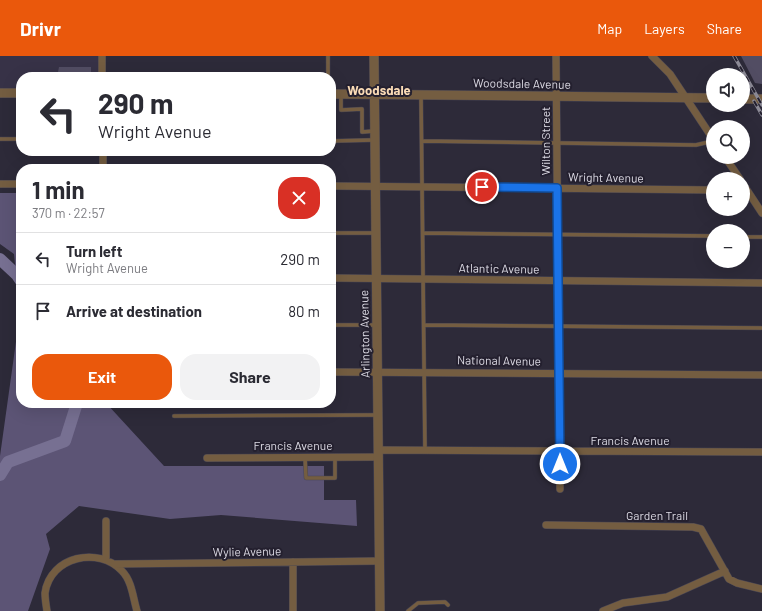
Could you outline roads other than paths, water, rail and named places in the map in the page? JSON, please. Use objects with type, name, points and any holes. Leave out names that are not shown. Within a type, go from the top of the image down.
[{"type":"street","points":[[102,56],[102,72]]},
{"type":"street","name":"Arlington Avenue","points":[[374,56],[380,611]]},
{"type":"street","name":"Wilton Street","points":[[556,56],[560,489]]},
{"type":"street","points":[[652,56],[670,74],[706,129]]},
{"type":"street","points":[[0,93],[16,93]]},
{"type":"street","name":"Woodsdale Avenue","points":[[336,94],[706,98]]},
{"type":"street","points":[[750,98],[762,99]]},
{"type":"street","points":[[0,184],[16,184]]},
{"type":"street","name":"Wright Avenue","points":[[336,186],[706,190]]},
{"type":"street","points":[[750,197],[762,213]]},
{"type":"street","name":"Atlantic Avenue","points":[[336,278],[762,283]]},
{"type":"street","name":"National Avenue","points":[[336,372],[762,375]]},
{"type":"street","name":"Francis Avenue","points":[[207,458],[334,457],[425,450],[762,452]]},
{"type":"street","points":[[106,521],[106,560]]},
{"type":"street","name":"Garden Trail","points":[[546,525],[693,527],[701,529],[729,579],[737,583],[762,589]]},
{"type":"street","points":[[47,611],[45,592],[48,583],[61,566],[74,558],[86,556],[106,560],[114,564],[126,576],[137,611]]},
{"type":"street","name":"Wylie Avenue","points":[[114,564],[380,561]]},
{"type":"street","points":[[293,562],[293,611]]},
{"type":"street","points":[[603,611],[623,603],[667,597],[725,571]]},
{"type":"lane","points":[[328,56],[328,72]]},
{"type":"lane","points":[[341,94],[341,110],[362,109],[362,132],[375,136]]},
{"type":"lane","points":[[421,94],[425,450]]},
{"type":"lane","points":[[336,140],[375,136]]},
{"type":"lane","points":[[0,139],[16,139]]},
{"type":"lane","points":[[422,141],[700,145],[706,143]]},
{"type":"lane","points":[[336,233],[376,233]]},
{"type":"lane","points":[[423,233],[706,236]]},
{"type":"lane","points":[[750,237],[762,237]]},
{"type":"lane","points":[[336,325],[377,325]]},
{"type":"lane","points":[[424,325],[761,328]]},
{"type":"lane","points":[[174,416],[378,415]]},
{"type":"lane","points":[[305,457],[306,478],[335,478],[334,457]]},
{"type":"lane","points":[[408,611],[418,603],[445,602],[448,605]]},
{"type":"waterway","points":[[0,259],[16,274]]},
{"type":"waterway","points":[[0,475],[8,462],[65,441],[75,408]]},
{"type":"railway","points":[[734,56],[762,105]]},
{"type":"railway","points":[[754,101],[762,115]]},
{"type":"district","name":"Woodsdale","points":[[379,90]]}]
